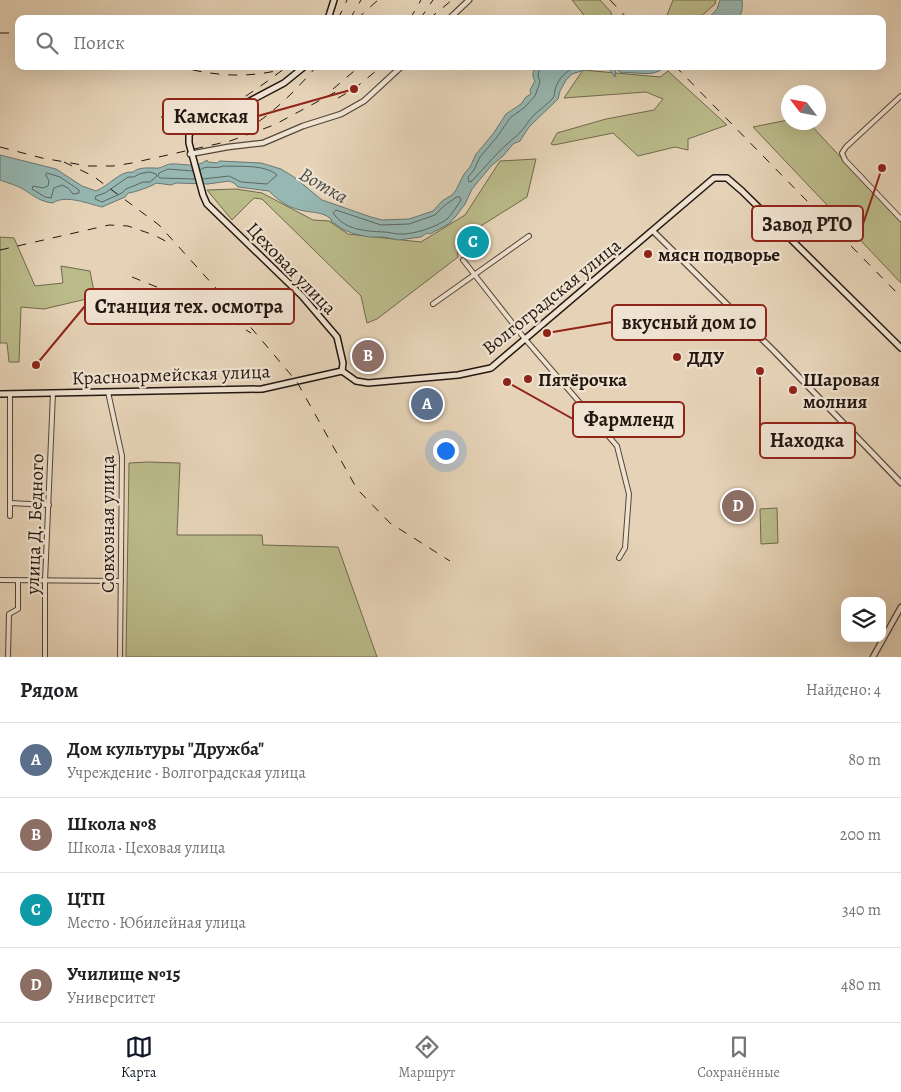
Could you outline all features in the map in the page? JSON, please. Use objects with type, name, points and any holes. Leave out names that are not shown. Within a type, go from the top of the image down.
[{"type":"main road","points":[[329,15],[334,0]]},
{"type":"main road","points":[[191,156],[188,139],[191,132],[284,83],[300,70]]},
{"type":"main road","name":"Цеховая улица","points":[[191,156],[207,204],[302,296],[337,337],[343,363],[342,371]]},
{"type":"main road","name":"Волгоградская улица","points":[[342,371],[356,381],[368,383],[458,375],[491,368],[714,178],[728,178],[901,348]]},
{"type":"main road","name":"Красноармейская улица","points":[[0,394],[262,389],[342,371]]},
{"type":"street","points":[[453,15],[469,0]]},
{"type":"street","points":[[191,156],[228,147],[263,143],[303,126],[341,114],[364,101],[398,70]]},
{"type":"street","points":[[901,96],[846,147],[842,153],[845,160],[901,219]]},
{"type":"street","points":[[653,231],[775,352],[901,483]]},
{"type":"street","points":[[433,304],[530,236]]},
{"type":"street","points":[[463,260],[525,339],[617,446],[629,494],[625,548],[619,558]]},
{"type":"street","name":"Совхозная улица","points":[[108,392],[122,456],[120,657]]},
{"type":"street","name":"улица Д. Бедного","points":[[45,657],[53,393]]},
{"type":"street","points":[[10,394],[10,516]]},
{"type":"street","points":[[10,503],[49,505]]},
{"type":"street","points":[[0,580],[121,581]]},
{"type":"street","points":[[8,657],[10,614],[18,609],[18,581]]},
{"type":"street","points":[[873,657],[901,608]]},
{"type":"green space","points":[[572,0],[600,0],[611,15],[584,15]]},
{"type":"green space","points":[[673,0],[716,0],[715,4],[703,15],[667,15]]},
{"type":"green space","points":[[583,70],[660,77],[668,71],[727,125],[688,139],[688,150],[675,147],[638,156],[613,133],[554,145],[551,144],[557,133],[606,119],[654,110],[663,99],[646,92],[564,98]]},
{"type":"green space","points":[[781,121],[781,130],[816,130],[901,222],[901,283],[753,127]]},
{"type":"green space","points":[[536,159],[527,197],[476,229],[457,245],[458,257],[377,319],[367,323],[361,296],[262,199],[254,198],[232,220],[207,190],[236,189],[262,193],[313,220],[329,221],[348,234],[421,242],[465,215],[500,161]]},
{"type":"green space","points":[[0,237],[14,238],[35,286],[63,283],[61,266],[90,271],[95,297],[44,309],[21,307],[19,362],[9,362],[7,343],[0,343]]},
{"type":"green space","points":[[129,463],[180,463],[177,535],[262,535],[263,545],[338,547],[377,657],[126,657]]},
{"type":"green space","points":[[777,508],[778,543],[761,544],[760,509]]},
{"type":"water","points":[[720,0],[742,0],[740,15],[712,15],[717,9]]},
{"type":"water","points":[[535,70],[584,70],[572,74],[566,80],[558,99],[529,127],[520,141],[513,144],[491,166],[472,189],[465,204],[450,223],[421,237],[398,240],[355,234],[344,230],[324,215],[295,209],[287,205],[269,191],[238,187],[229,181],[208,184],[176,183],[171,185],[156,183],[128,193],[125,197],[102,207],[64,199],[53,203],[45,201],[0,180],[0,155],[56,169],[82,186],[96,191],[123,174],[140,169],[159,168],[170,164],[194,165],[207,160],[208,162],[217,163],[220,161],[261,163],[281,169],[322,200],[382,220],[409,219],[433,211],[442,201],[452,195],[476,154],[493,134],[506,114],[521,104],[531,94],[530,90],[535,81],[533,74]]},
{"type":"water","points":[[610,70],[616,70],[615,77]]},
{"type":"water","points":[[618,70],[661,70],[645,74],[622,73]]},
{"type":"railway","points":[[340,15],[347,0]]},
{"type":"railway","points":[[352,15],[361,0]]},
{"type":"railway","points":[[361,15],[378,0]]},
{"type":"railway","points":[[412,15],[421,0]]},
{"type":"railway","points":[[423,15],[433,0]]},
{"type":"railway","points":[[434,15],[452,0]]},
{"type":"railway","points":[[610,0],[624,15]]},
{"type":"railway","points":[[0,33],[15,33]]},
{"type":"railway","points":[[193,70],[227,75],[266,73],[280,70]]},
{"type":"railway","points":[[161,117],[180,120],[209,115],[237,101],[282,70]]},
{"type":"railway","points":[[244,131],[283,101],[313,70]]},
{"type":"railway","points":[[333,89],[355,70]]},
{"type":"railway","points":[[338,98],[354,89],[377,70]]},
{"type":"railway","points":[[679,70],[901,297]]},
{"type":"railway","points":[[0,147],[42,158],[88,166],[113,166],[132,163],[230,141],[274,125],[343,88]]},
{"type":"railway","points":[[64,162],[93,176],[159,225],[242,317],[297,382],[357,489],[390,523],[450,561]]},
{"type":"railway","points":[[0,250],[109,225],[128,226],[154,235],[173,245]]},
{"type":"railway","points":[[132,277],[216,311],[251,333]]},
{"type":"place","name":"Камская","points":[[354,89]]},
{"type":"place","name":"Завод РТО","points":[[882,168]]},
{"type":"place","name":"ЦТП","points":[[473,242]]},
{"type":"place","name":"мясн подворье","points":[[648,254]]},
{"type":"place","name":"вкусный дом 10","points":[[547,333]]},
{"type":"place","name":"Школа №8","points":[[368,356]]},
{"type":"place","name":"ДДУ","points":[[677,357]]},
{"type":"place","name":"Станция тех. осмотра","points":[[36,365]]},
{"type":"place","name":"Находка","points":[[760,371]]},
{"type":"place","name":"Пятёрочка","points":[[528,379]]},
{"type":"place","name":"Фармленд","points":[[507,382]]},
{"type":"place","name":"Шаровая молния","points":[[793,390]]},
{"type":"place","name":"Дом культуры \"Дружба\"","points":[[427,404]]},
{"type":"place","name":"Училище №15","points":[[738,506]]},
{"type":"water label","name":"Вотка","points":[[324,185]]}]
